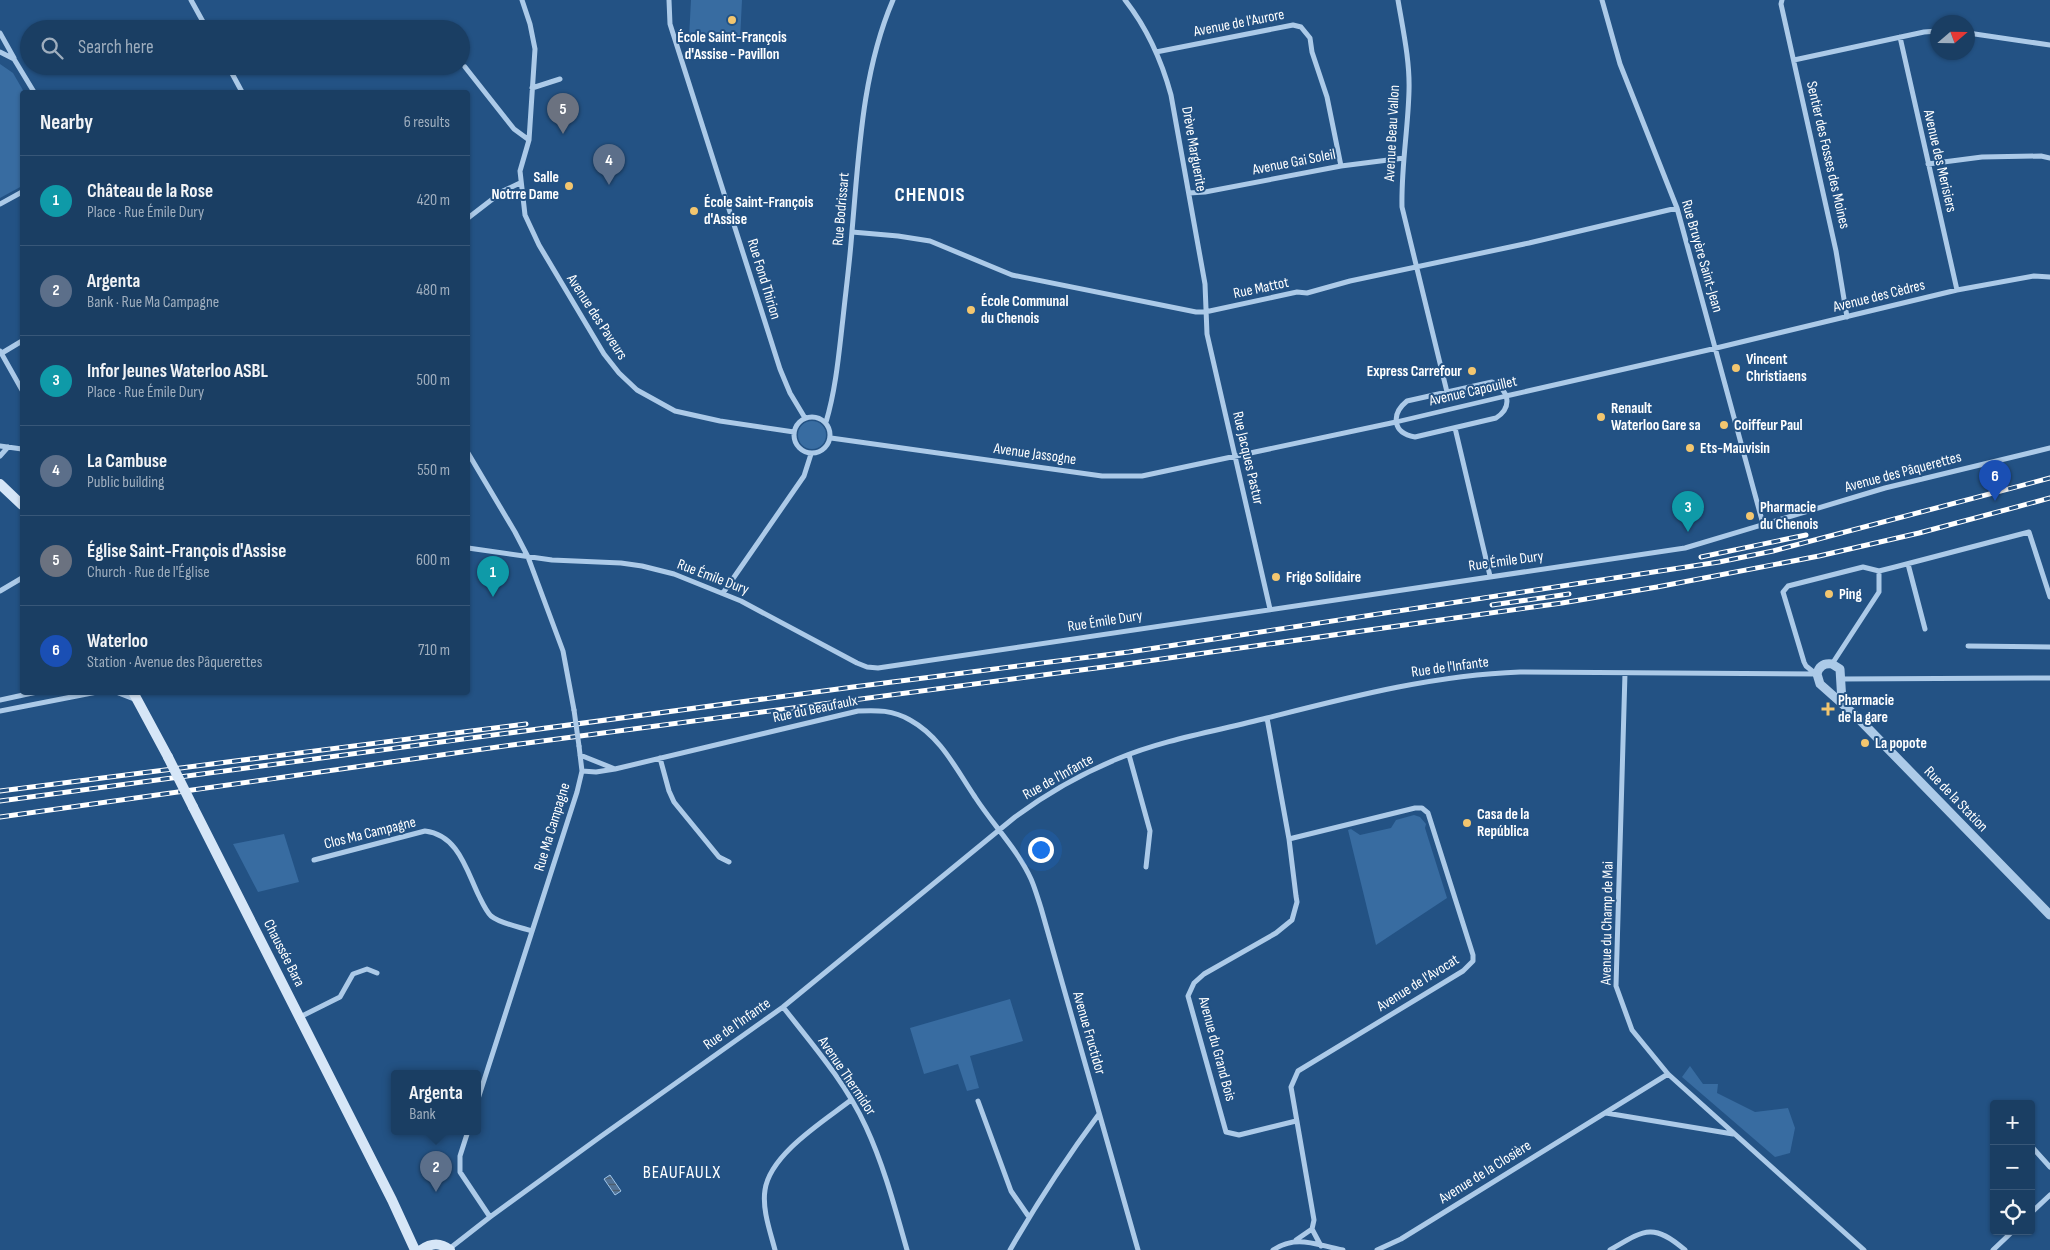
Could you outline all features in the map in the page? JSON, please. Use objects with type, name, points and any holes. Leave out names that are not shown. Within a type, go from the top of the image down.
[{"type":"main road","points":[[0,484],[20,503]]},
{"type":"main road","name":"Chaussée Bara","points":[[135,696],[300,1017],[406,1228],[414,1250]]},
{"type":"main road","name":"Chaussée Bara","points":[[406,1228],[424,1248]]},
{"type":"main road","points":[[424,1248],[443,1245],[449,1250]]},
{"type":"street","points":[[191,0],[202,20]]},
{"type":"street","name":"Avenue des Paveurs","points":[[522,0],[530,24],[535,49],[529,140],[520,171],[520,183],[527,222],[604,354],[629,383],[652,399],[675,411],[720,421],[794,432]]},
{"type":"street","name":"Rue Fond Thirion","points":[[668,0],[670,24],[767,329],[785,382],[805,418]]},
{"type":"street","name":"Rue Bodrissart","points":[[826,422],[831,404],[840,338],[859,149],[872,66],[880,30],[893,0]]},
{"type":"street","name":"Drève Marguerite","points":[[1125,0],[1156,52],[1171,95],[1205,284],[1205,312]]},
{"type":"street","name":"Avenue Beau Vallon","points":[[1398,0],[1405,41],[1409,89],[1402,206],[1447,392]]},
{"type":"street","name":"Rue Bruyère Saint-Jean","points":[[1602,0],[1620,64],[1677,208],[1763,524]]},
{"type":"street","name":"Sentier des Fosses des Moines","points":[[1782,0],[1781,4],[1836,251],[1847,317]]},
{"type":"street","name":"Avenue de l'Aurore","points":[[1156,52],[1293,25],[1301,27],[1310,38],[1314,58],[1327,98],[1342,166]]},
{"type":"street","points":[[1794,60],[1930,32]]},
{"type":"street","points":[[0,33],[20,69]]},
{"type":"street","points":[[1975,34],[2050,45]]},
{"type":"street","name":"Avenue des Merisiers","points":[[1900,37],[1957,290]]},
{"type":"street","points":[[0,52],[14,59]]},
{"type":"street","points":[[470,73],[514,129],[529,140]]},
{"type":"street","points":[[24,75],[33,90]]},
{"type":"street","points":[[233,75],[241,90]]},
{"type":"street","points":[[532,88],[560,79]]},
{"type":"street","points":[[1928,164],[1982,157],[2041,156],[2050,158]]},
{"type":"street","name":"Avenue Gai Soleil","points":[[1189,192],[1205,192],[1342,166],[1404,158]]},
{"type":"street","points":[[470,216],[503,191],[520,183]]},
{"type":"street","points":[[0,204],[20,193]]},
{"type":"street","name":"Rue Mattot","points":[[852,232],[930,241],[1012,275],[1196,312],[1205,312],[1297,292],[1307,293],[1417,266],[1677,208]]},
{"type":"street","name":"Avenue des Cèdres","points":[[1716,349],[1957,290],[2034,276],[2050,277]]},
{"type":"street","name":"Rue Jacques Pastur","points":[[1205,312],[1207,334],[1270,609]]},
{"type":"street","points":[[20,342],[1,352],[20,386]]},
{"type":"street","name":"Avenue Capouillet","points":[[1235,457],[1716,349]]},
{"type":"street","points":[[1492,382],[1501,386],[1506,396],[1507,405],[1504,413],[1496,418],[1455,428],[1415,437],[1407,436],[1401,431],[1396,422],[1396,415],[1400,407],[1407,401],[1492,382]]},
{"type":"street","points":[[816,417],[826,422],[829,426],[831,438],[826,448],[811,454],[802,450],[797,445],[794,432],[800,421],[805,418],[816,417]]},
{"type":"street","points":[[1455,428],[1490,576]]},
{"type":"street","name":"Avenue Jassogne","points":[[831,438],[1122,477],[1160,474],[1235,457]]},
{"type":"street","points":[[0,446],[20,448]]},
{"type":"street","points":[[0,456],[8,447]]},
{"type":"street","name":"Avenue des Pâquerettes","points":[[1763,524],[1885,488],[2050,448]]},
{"type":"street","points":[[723,594],[804,476],[811,454]]},
{"type":"street","name":"Rue Ma Campagne","points":[[470,456],[528,557],[563,651],[574,710],[582,771],[481,1090]]},
{"type":"street","name":"Rue Émile Dury","points":[[470,548],[528,557],[642,566],[674,574],[742,601],[857,663],[867,667],[878,668],[1685,548],[1763,524]]},
{"type":"street","points":[[1817,674],[1804,662],[1783,592],[1788,586],[1862,567],[1880,571],[2029,532],[2050,597]]},
{"type":"street","points":[[1908,564],[1925,629]]},
{"type":"street","points":[[1832,664],[1879,592],[1880,571]]},
{"type":"street","points":[[0,590],[20,579]]},
{"type":"street","points":[[1968,646],[2050,647]]},
{"type":"street","points":[[1842,702],[1841,679],[1840,670],[1832,664],[1824,664],[1820,667],[1817,674],[1818,680],[1825,687],[1835,686],[1841,679],[2050,678]]},
{"type":"street","name":"Rue de l'Infante","points":[[449,1250],[490,1217],[783,1007],[998,830],[1042,798],[1081,777],[1129,755],[1179,740],[1390,689],[1486,673],[1817,674]]},
{"type":"street","name":"Avenue du Champ de Mai","points":[[1625,673],[1616,986],[1632,1030],[1668,1074],[1864,1250]]},
{"type":"street","name":"Rue de la Station","points":[[1825,687],[1834,697],[1842,702],[2050,915]]},
{"type":"street","points":[[0,700],[22,695]]},
{"type":"street","points":[[0,711],[82,695]]},
{"type":"street","name":"Rue du Beaufaulx","points":[[582,771],[596,772],[615,769],[858,711],[886,711],[910,720],[926,730],[940,744],[998,830]]},
{"type":"street","name":"Avenue du Grand Bois","points":[[1267,718],[1289,839],[1297,902],[1292,920],[1276,933],[1204,974],[1194,983],[1188,996],[1226,1132],[1239,1135],[1296,1121]]},
{"type":"street","points":[[580,755],[615,769]]},
{"type":"street","points":[[1129,755],[1150,831],[1146,867]]},
{"type":"street","points":[[660,758],[674,802],[719,857],[729,862]]},
{"type":"street","name":"Avenue de l'Avocat","points":[[1289,839],[1415,808],[1422,808],[1428,813],[1473,955],[1473,961],[1470,966],[1463,971],[1298,1071],[1291,1087],[1314,1220],[1312,1229],[1321,1246]]},
{"type":"street","name":"Avenue Fructidor","points":[[998,830],[1023,865],[1031,880],[1044,918],[1138,1250]]},
{"type":"street","name":"Clos Ma Campagne","points":[[314,860],[424,831],[438,834],[445,837],[455,848],[491,916],[532,931]]},
{"type":"street","points":[[300,1017],[340,997],[351,977],[356,973],[367,970],[377,973]]},
{"type":"street","name":"Avenue Thermidor","points":[[783,1007],[851,1100],[866,1125],[886,1174],[907,1250]]},
{"type":"street","name":"Avenue de la Closière","points":[[1377,1250],[1401,1239],[1668,1074]]},
{"type":"street","points":[[775,1250],[765,1206],[764,1190],[769,1175],[776,1163],[787,1151],[851,1100]]},
{"type":"street","points":[[978,1101],[1011,1190],[1028,1217]]},
{"type":"street","points":[[1605,1113],[1734,1134]]},
{"type":"street","points":[[1010,1250],[1028,1217],[1099,1114]]},
{"type":"street","points":[[467,1135],[460,1156],[460,1172],[490,1217]]},
{"type":"street","points":[[2035,1150],[2050,1167]]},
{"type":"street","points":[[2035,1209],[2050,1195]]},
{"type":"street","points":[[1273,1250],[1286,1242],[1296,1240],[1312,1229]]},
{"type":"street","points":[[1610,1250],[1643,1232],[1654,1231],[1664,1234],[1685,1250]]},
{"type":"street","points":[[1993,1250],[2009,1235]]},
{"type":"street","points":[[1296,1240],[1343,1250]]},
{"type":"shaded area","points":[[691,0],[742,0],[740,40],[689,38]]},
{"type":"shaded area","points":[[0,64],[13,73],[23,90],[20,90],[20,187],[0,198]]},
{"type":"shaded area","points":[[812,421],[822,425],[826,435],[822,445],[812,449],[802,445],[798,435],[802,425]]},
{"type":"shaded area","points":[[1414,815],[1420,817],[1426,824],[1425,828],[1447,898],[1376,945],[1348,830],[1351,829],[1360,835],[1391,828],[1396,820]]},
{"type":"shaded area","points":[[284,834],[299,882],[258,892],[233,844]]},
{"type":"shaded area","points":[[1010,999],[1023,1041],[970,1056],[979,1088],[967,1091],[958,1064],[924,1074],[910,1028]]},
{"type":"shaded area","points":[[1690,1066],[1703,1084],[1718,1084],[1717,1093],[1755,1112],[1788,1108],[1795,1128],[1790,1153],[1775,1157],[1682,1077]]},
{"type":"shaded area","points":[[610,1175],[621,1191],[615,1195],[604,1179]]},
{"type":"railway","points":[[0,801],[1129,652],[1719,562],[1773,551],[2050,478]]},
{"type":"railway","points":[[0,817],[512,745],[1119,665],[1562,603],[1819,556],[1919,533],[2050,498]]},
{"type":"railway","points":[[1701,557],[1806,535]]},
{"type":"railway","points":[[1492,605],[1569,594]]},
{"type":"railway","points":[[0,791],[526,724]]},
{"type":"place","name":"École Saint-François d'Assise - Pavillon","points":[[732,20]]},
{"type":"place","name":"Église Saint-François d'Assise","points":[[563,134]]},
{"type":"place","name":"La Cambuse","points":[[609,185]]},
{"type":"place","name":"Salle Notrre Dame","points":[[569,186]]},
{"type":"place","name":"École Saint-François d'Assise","points":[[694,211]]},
{"type":"place","name":"École Communal du Chenois","points":[[971,310]]},
{"type":"place","name":"Vincent Christiaens","points":[[1736,368]]},
{"type":"place","name":"Express Carrefour","points":[[1472,371]]},
{"type":"place","name":"Renault Waterloo Gare sa","points":[[1601,417]]},
{"type":"place","name":"Coiffeur Paul","points":[[1724,425]]},
{"type":"place","name":"Ets-Mauvisin","points":[[1690,448]]},
{"type":"place","name":"Waterloo","points":[[1995,501]]},
{"type":"place","name":"Pharmacie du Chenois","points":[[1750,516]]},
{"type":"place","name":"Infor Jeunes Waterloo ASBL","points":[[1688,532]]},
{"type":"place","name":"Frigo Solidaire","points":[[1276,577]]},
{"type":"place","name":"Ping","points":[[1829,594]]},
{"type":"place","name":"Château de la Rose","points":[[493,597]]},
{"type":"place","name":"Pharmacie de la gare","points":[[1828,709]]},
{"type":"place","name":"La popote","points":[[1865,743]]},
{"type":"place","name":"Casa de la República","points":[[1467,823]]},
{"type":"place","name":"Argenta","points":[[436,1192]]},
{"type":"district","name":"CHENOIS","points":[[930,195]]},
{"type":"district","name":"BEAUFAULX","points":[[682,1172]]}]
